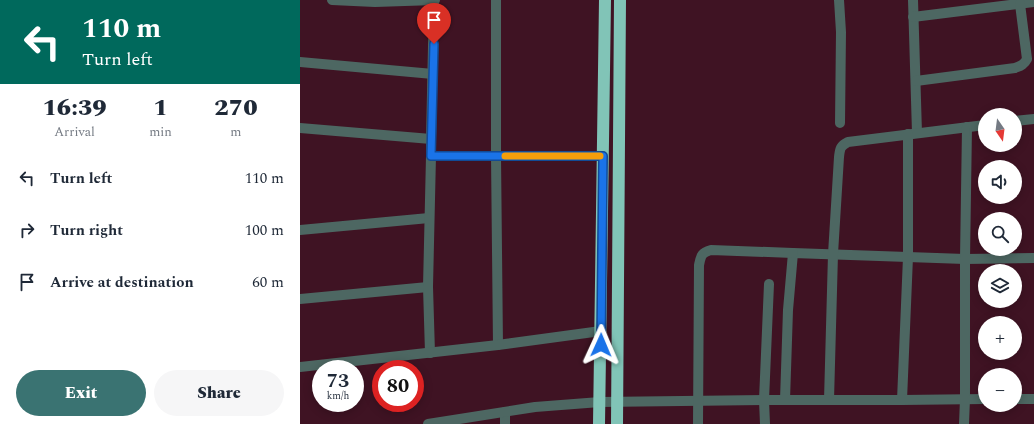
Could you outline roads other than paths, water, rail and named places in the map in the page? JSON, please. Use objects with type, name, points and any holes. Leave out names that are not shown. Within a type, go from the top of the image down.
[{"type":"highway","points":[[599,424],[606,0]]},
{"type":"highway","points":[[617,424],[620,0]]},
{"type":"street","points":[[332,0],[435,0],[428,287],[430,353]]},
{"type":"street","points":[[496,0],[498,345]]},
{"type":"street","points":[[839,0],[841,32],[840,123]]},
{"type":"street","points":[[902,400],[912,134],[916,81],[913,0]]},
{"type":"street","points":[[913,17],[1034,2]]},
{"type":"street","points":[[916,81],[1015,68],[1025,63],[1026,60],[1020,4]]},
{"type":"street","points":[[300,62],[433,74]]},
{"type":"street","points":[[1022,120],[1034,119]]},
{"type":"street","points":[[829,400],[833,254],[840,150],[842,145],[848,142],[978,126]]},
{"type":"street","points":[[964,424],[967,127]]},
{"type":"street","points":[[300,128],[431,139]]},
{"type":"street","points":[[431,156],[603,156]]},
{"type":"street","points":[[300,230],[429,218]]},
{"type":"street","points":[[698,424],[699,265],[704,252],[711,250],[965,259],[1034,258]]},
{"type":"street","points":[[785,400],[788,310],[793,253]]},
{"type":"street","points":[[765,424],[764,400],[769,284]]},
{"type":"street","points":[[300,299],[428,287]]},
{"type":"street","points":[[300,367],[498,345],[601,331]]},
{"type":"street","points":[[433,424],[535,407],[600,402],[978,399]]},
{"type":"street","points":[[1022,399],[1034,400]]},
{"type":"street","points":[[505,412],[505,424]]}]
